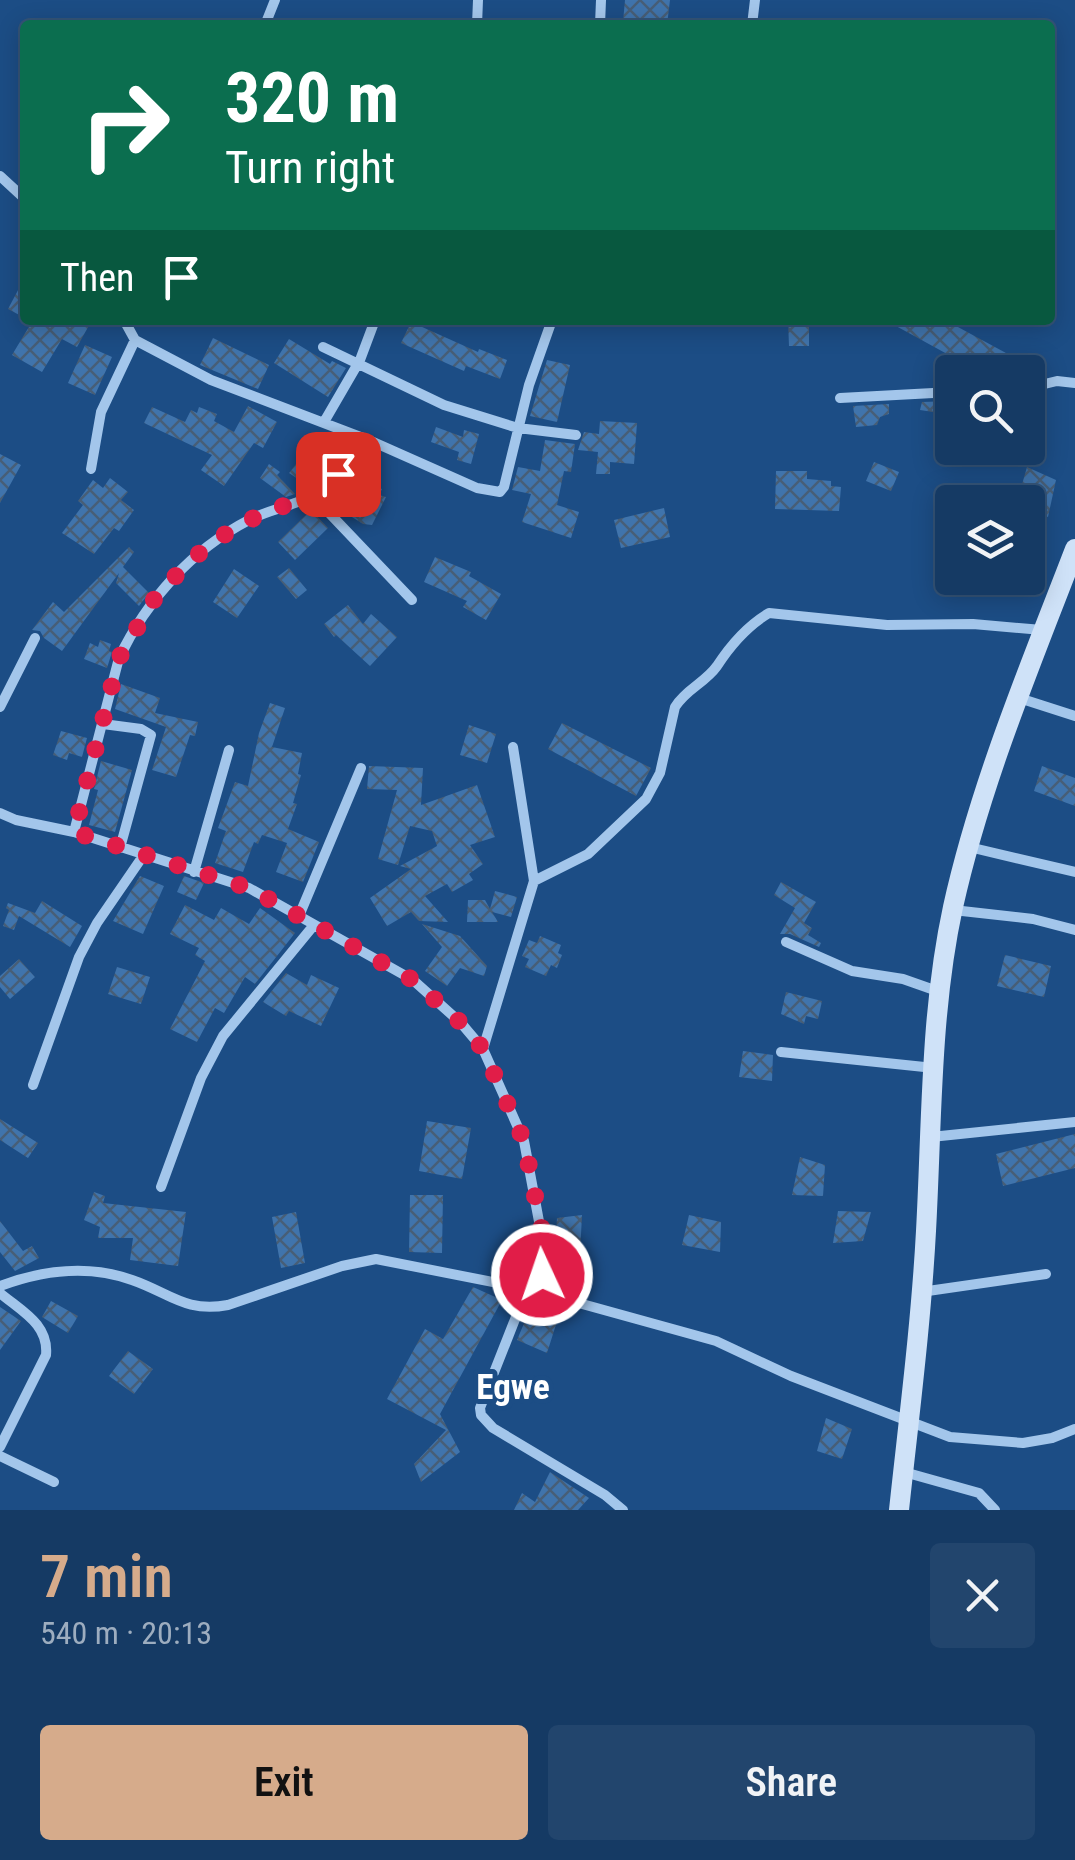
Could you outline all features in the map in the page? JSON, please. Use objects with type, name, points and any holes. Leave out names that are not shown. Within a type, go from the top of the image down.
[{"type":"street","points":[[0,176],[20,195]]},
{"type":"street","points":[[127,325],[136,340],[211,380],[494,492],[504,487],[541,345],[550,325]]},
{"type":"street","points":[[324,422],[358,364],[373,325]]},
{"type":"street","points":[[91,469],[101,412],[136,340]]},
{"type":"street","points":[[323,347],[444,406],[518,428],[576,435]]},
{"type":"street","points":[[1045,383],[1057,380],[1075,383]]},
{"type":"street","points":[[840,398],[935,393]]},
{"type":"street","points":[[74,832],[119,658],[158,593],[209,544],[249,520],[320,491],[370,441]]},
{"type":"street","points":[[312,495],[412,600]]},
{"type":"street","points":[[899,1510],[920,1292],[940,992],[953,910],[1018,698],[1073,560]]},
{"type":"street","points":[[534,881],[588,854],[646,799],[660,773],[680,699],[716,666],[730,645],[769,613],[887,625],[973,624],[1042,630]]},
{"type":"street","points":[[0,707],[34,638]]},
{"type":"street","points":[[1018,698],[1075,716]]},
{"type":"street","points":[[103,724],[141,729],[150,736],[120,848]]},
{"type":"street","points":[[483,1049],[534,881],[513,747]]},
{"type":"street","points":[[194,872],[229,750]]},
{"type":"street","points":[[300,916],[361,768]]},
{"type":"street","points":[[0,813],[74,832],[249,888],[413,980],[461,1023],[483,1049],[524,1141],[546,1259],[542,1275],[528,1288],[482,1400],[481,1415],[493,1428],[605,1495],[623,1510]]},
{"type":"street","points":[[969,848],[1075,872]]},
{"type":"street","points":[[33,1086],[79,957],[143,856]]},
{"type":"street","points":[[953,910],[1033,919],[1075,930]]},
{"type":"street","points":[[161,1188],[201,1078],[223,1036],[314,926]]},
{"type":"street","points":[[786,942],[852,971],[903,979],[940,992]]},
{"type":"street","points":[[781,1052],[934,1068]]},
{"type":"street","points":[[930,1137],[1075,1122]]},
{"type":"street","points":[[0,1447],[46,1355],[48,1343],[40,1326],[0,1290],[51,1272],[86,1270],[134,1280],[193,1308],[211,1308],[376,1259],[528,1288],[716,1341],[791,1376],[950,1438],[1023,1443],[1075,1429]]},
{"type":"street","points":[[920,1292],[1046,1274]]},
{"type":"street","points":[[0,1456],[54,1482]]},
{"type":"street","points":[[903,1472],[979,1493],[995,1510]]},
{"type":"building","points":[[625,0],[670,0],[668,20],[623,20]]},
{"type":"building","points":[[20,286],[20,315],[8,309]]},
{"type":"building","points":[[30,325],[89,325],[77,347],[62,339],[42,372],[12,355]]},
{"type":"building","points":[[410,325],[418,325],[478,352],[479,349],[507,360],[500,379],[466,366],[464,371],[401,343]]},
{"type":"building","points":[[788,325],[809,325],[809,346],[789,346]]},
{"type":"building","points":[[894,325],[954,325],[1010,355],[949,355]]},
{"type":"building","points":[[213,338],[269,365],[258,389],[200,365]]},
{"type":"building","points":[[289,339],[330,364],[332,361],[346,368],[328,397],[274,363]]},
{"type":"building","points":[[85,345],[112,357],[95,395],[68,383]]},
{"type":"building","points":[[547,360],[570,365],[557,422],[530,416]]},
{"type":"building","points":[[922,402],[935,402],[935,412],[920,410]]},
{"type":"building","points":[[889,404],[889,414],[880,417],[877,425],[856,427],[853,406]]},
{"type":"building","points":[[248,406],[277,422],[263,448],[254,443],[224,486],[201,470],[212,455],[144,423],[152,407],[185,422],[191,410],[197,413],[199,407],[217,414],[214,421],[234,432]]},
{"type":"building","points":[[600,421],[637,423],[634,464],[610,462],[610,474],[596,474],[598,452],[578,450],[584,432],[599,434]]},
{"type":"building","points":[[436,427],[463,437],[464,430],[479,434],[471,464],[457,460],[459,452],[431,442]]},
{"type":"building","points":[[545,440],[575,444],[571,472],[564,471],[557,505],[579,512],[571,538],[522,522],[531,494],[512,490],[518,467],[540,471]]},
{"type":"building","points":[[310,446],[323,454],[317,462],[330,470],[310,487],[289,473]]},
{"type":"building","points":[[0,454],[21,465],[0,503]]},
{"type":"building","points":[[874,462],[899,472],[891,491],[866,481]]},
{"type":"building","points":[[269,464],[280,472],[277,475],[295,494],[286,497],[260,478]]},
{"type":"building","points":[[1027,467],[1056,480],[1048,517],[1045,485],[1022,485]]},
{"type":"building","points":[[776,471],[807,471],[807,479],[831,481],[831,486],[841,487],[839,511],[775,509]]},
{"type":"building","points":[[110,478],[128,492],[121,500],[134,510],[119,531],[114,528],[94,554],[62,533],[83,505],[78,501],[93,480],[103,488]]},
{"type":"building","points":[[347,479],[366,488],[367,484],[382,489],[379,495],[386,497],[372,525],[363,524],[333,505]]},
{"type":"building","points":[[664,508],[670,537],[621,548],[614,520]]},
{"type":"building","points":[[311,510],[328,528],[295,560],[278,542]]},
{"type":"building","points":[[129,547],[134,552],[123,567],[149,593],[139,606],[116,583],[119,573],[62,651],[40,631],[32,630],[53,602],[64,612]]},
{"type":"building","points":[[435,557],[471,572],[469,576],[501,594],[486,620],[463,607],[467,601],[424,582]]},
{"type":"building","points":[[289,568],[307,590],[296,599],[277,577]]},
{"type":"building","points":[[234,569],[259,586],[237,618],[213,602]]},
{"type":"building","points":[[348,605],[363,624],[371,614],[397,637],[370,666],[324,624]]},
{"type":"building","points":[[100,640],[111,644],[107,668],[84,659],[90,643],[98,647]]},
{"type":"building","points":[[121,684],[160,698],[155,713],[198,722],[176,777],[152,770],[166,727],[115,709]]},
{"type":"building","points":[[270,703],[285,708],[272,747],[302,753],[293,803],[297,804],[288,829],[319,842],[303,882],[276,872],[287,843],[262,835],[258,844],[254,842],[243,872],[215,863],[226,831],[218,828],[235,782],[248,786]]},
{"type":"building","points":[[562,723],[651,768],[636,796],[548,749]]},
{"type":"building","points":[[469,725],[496,734],[487,763],[460,755]]},
{"type":"building","points":[[61,731],[87,738],[82,757],[69,753],[67,760],[53,755]]},
{"type":"building","points":[[101,761],[132,770],[115,832],[89,825]]},
{"type":"building","points":[[369,766],[423,768],[421,805],[477,785],[495,837],[470,845],[483,864],[469,874],[473,880],[452,892],[447,884],[425,896],[448,922],[419,921],[411,912],[387,926],[370,898],[411,869],[400,866],[437,846],[432,831],[410,826],[398,865],[378,859],[397,790],[367,789]]},
{"type":"building","points":[[1042,766],[1075,778],[1075,806],[1034,791]]},
{"type":"building","points":[[140,876],[164,886],[143,934],[113,921]]},
{"type":"building","points":[[184,876],[204,883],[196,900],[177,892]]},
{"type":"building","points":[[781,882],[816,902],[804,923],[812,928],[808,935],[821,943],[819,947],[790,934],[780,934],[795,908],[774,895]]},
{"type":"building","points":[[495,891],[517,897],[511,917],[492,912],[498,922],[467,922],[468,900],[485,900],[490,909]]},
{"type":"building","points":[[42,901],[82,926],[70,947],[19,916],[14,930],[3,926],[8,903],[35,913]]},
{"type":"building","points":[[185,905],[214,920],[221,908],[249,924],[260,908],[295,933],[255,984],[245,977],[224,1013],[215,1008],[197,1042],[170,1029],[205,961],[195,955],[199,948],[170,934]]},
{"type":"building","points":[[422,924],[460,936],[487,966],[484,976],[460,968],[447,986],[425,971],[442,947]]},
{"type":"building","points":[[540,936],[561,945],[557,968],[551,965],[546,976],[525,967],[529,959],[522,956],[529,940],[537,943]]},
{"type":"building","points":[[1005,955],[1051,966],[1044,997],[997,986]]},
{"type":"building","points":[[19,959],[35,977],[10,999],[0,987],[0,976]]},
{"type":"building","points":[[117,967],[150,977],[141,1004],[108,994]]},
{"type":"building","points":[[286,973],[307,985],[311,975],[339,988],[321,1026],[289,1011],[286,1016],[263,1002]]},
{"type":"building","points":[[786,992],[822,1001],[818,1019],[806,1016],[804,1024],[781,1014]]},
{"type":"building","points":[[743,1051],[773,1055],[772,1081],[739,1077]]},
{"type":"building","points":[[0,1119],[38,1143],[28,1158],[0,1140]]},
{"type":"building","points":[[427,1121],[471,1128],[462,1179],[419,1171]]},
{"type":"building","points":[[1075,1134],[1075,1168],[1003,1186],[996,1154]]},
{"type":"building","points":[[800,1157],[825,1165],[823,1196],[792,1195]]},
{"type":"building","points":[[94,1192],[105,1196],[103,1203],[186,1212],[178,1266],[130,1260],[133,1238],[98,1238],[100,1227],[84,1220]]},
{"type":"building","points":[[410,1195],[443,1195],[442,1253],[409,1252]]},
{"type":"building","points":[[838,1211],[871,1212],[863,1241],[833,1243]]},
{"type":"building","points":[[296,1212],[305,1263],[281,1268],[272,1217]]},
{"type":"building","points":[[582,1215],[580,1254],[555,1249],[557,1218]]},
{"type":"building","points":[[689,1215],[721,1222],[720,1252],[682,1245]]},
{"type":"building","points":[[0,1221],[23,1251],[32,1246],[39,1258],[15,1271],[0,1252]]},
{"type":"building","points":[[473,1287],[502,1300],[440,1414],[460,1452],[421,1482],[414,1464],[446,1430],[387,1399],[425,1329],[443,1339]]},
{"type":"building","points":[[51,1301],[78,1316],[68,1333],[42,1317]]},
{"type":"building","points":[[533,1302],[560,1312],[547,1353],[517,1340]]},
{"type":"building","points":[[0,1307],[21,1321],[0,1350]]},
{"type":"building","points":[[128,1351],[153,1369],[134,1394],[109,1376]]},
{"type":"building","points":[[826,1418],[852,1429],[842,1459],[817,1451]]},
{"type":"building","points":[[550,1472],[589,1498],[578,1510],[514,1510],[522,1493],[535,1502]]},
{"type":"district","name":"Egwe","points":[[513,1387]]},
{"type":"route","points":[[338,474],[320,491],[249,520],[209,544],[158,593],[119,658],[74,832],[249,888],[382,960],[413,980],[461,1023],[483,1049],[524,1141],[544,1241],[546,1259],[542,1275]]}]
